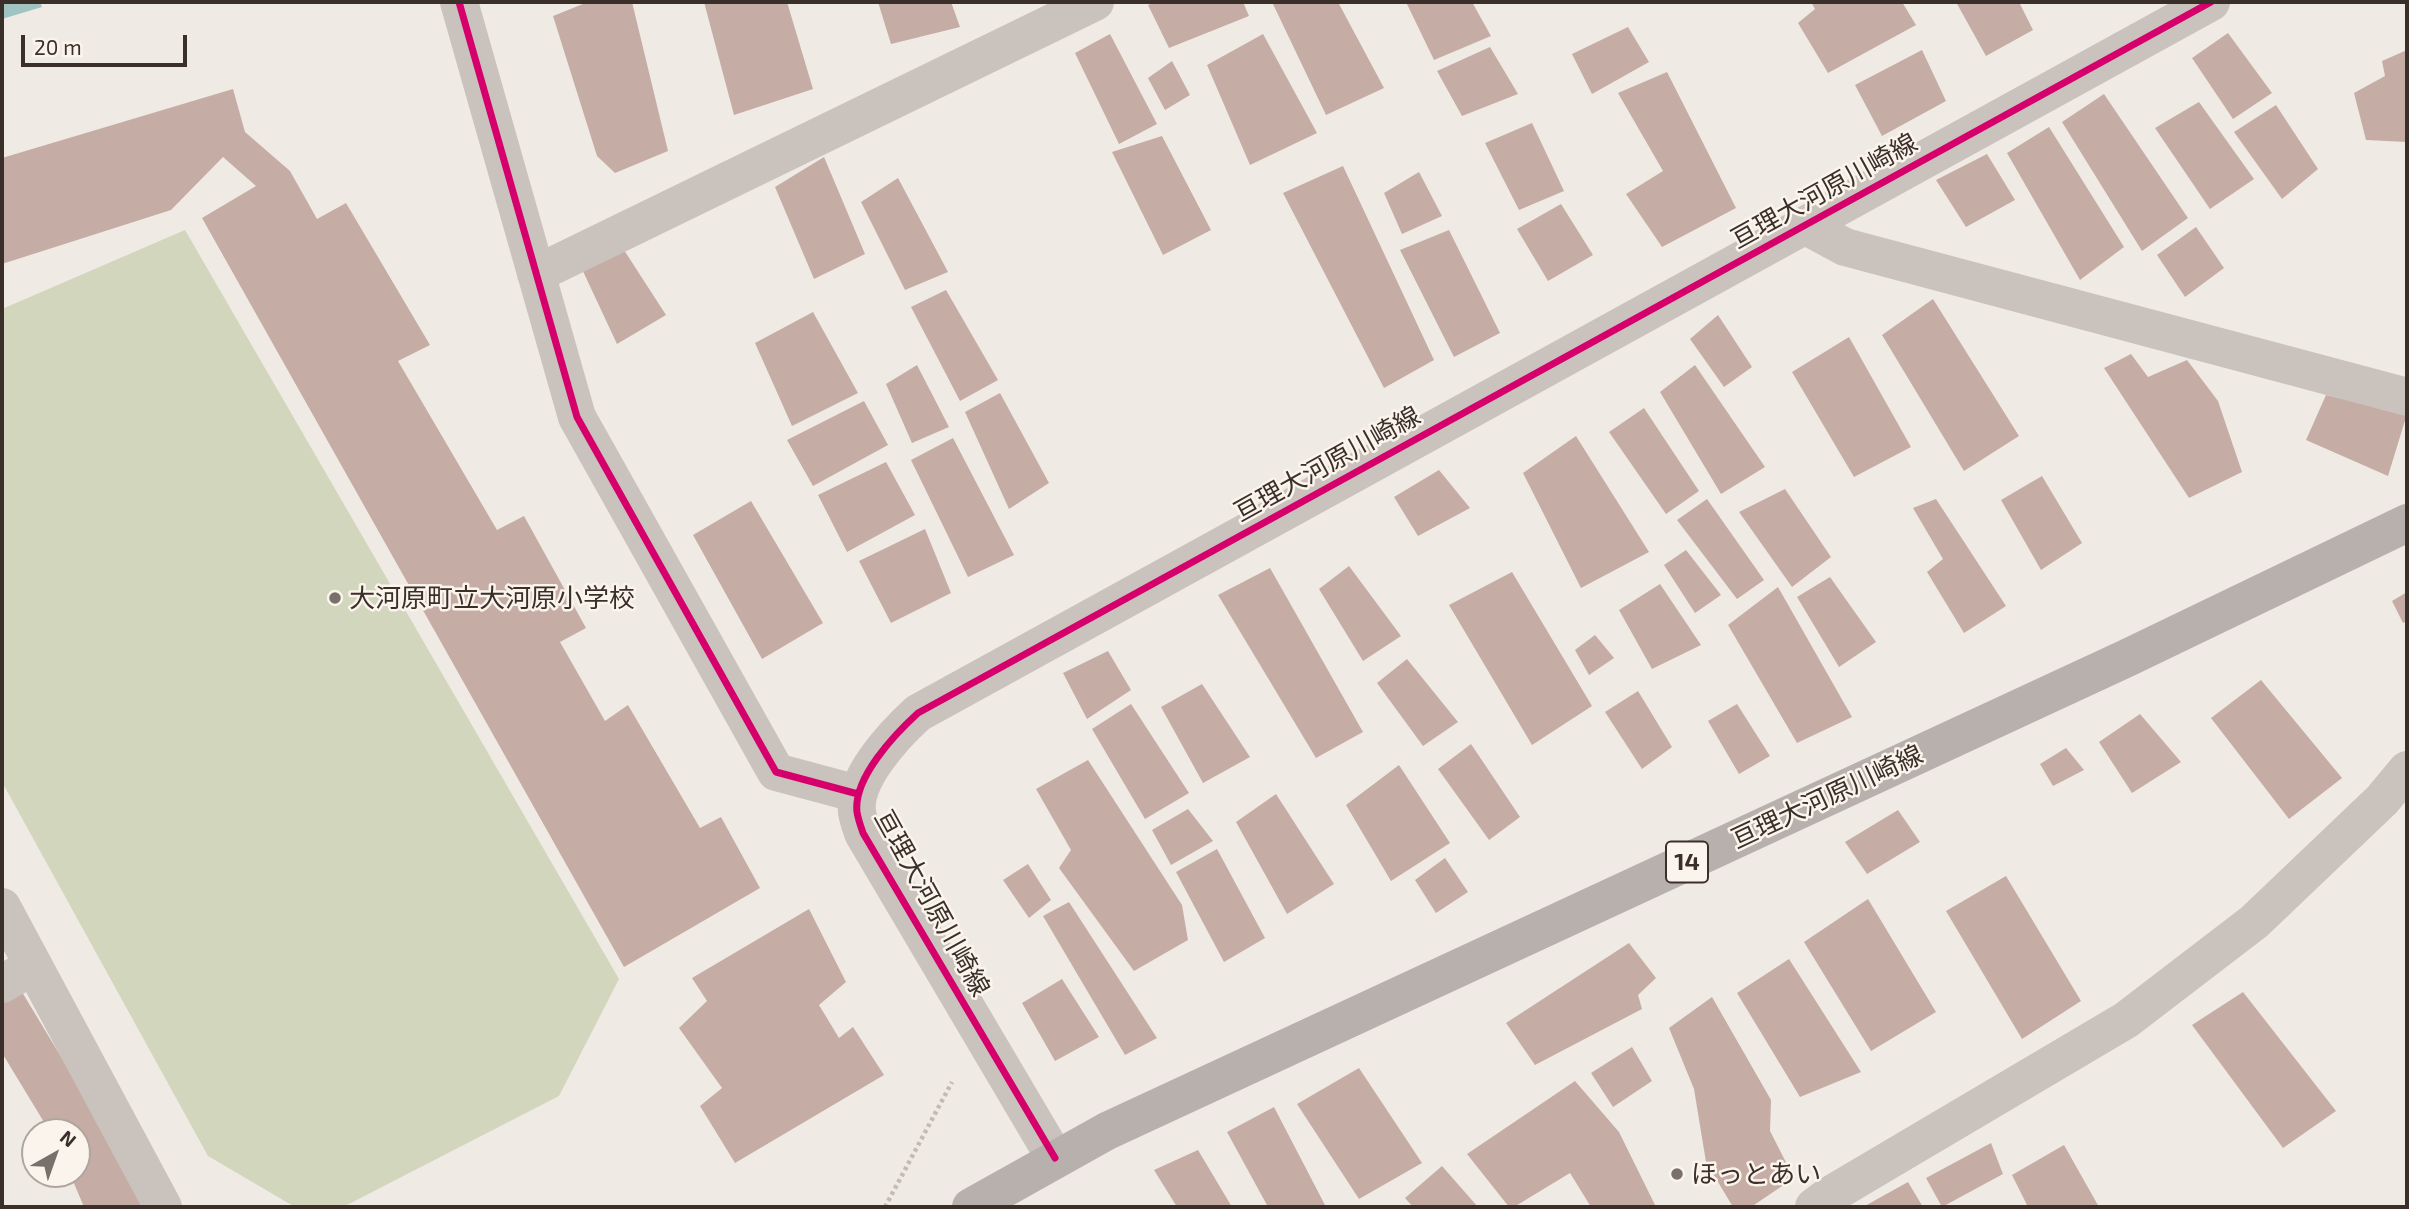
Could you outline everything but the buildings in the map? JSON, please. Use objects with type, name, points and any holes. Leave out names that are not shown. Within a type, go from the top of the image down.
[{"type":"main road","name":"亘理大河原川崎線","points":[[971,1207],[1107,1131],[2127,658],[2407,523]]},
{"type":"street","points":[[459,2],[577,417],[776,772],[858,794]]},
{"type":"street","points":[[536,274],[1095,2]]},
{"type":"street","name":"亘理大河原川崎線","points":[[1055,1158],[863,833],[857,813],[858,794],[876,761],[896,733],[918,713],[2211,2]]},
{"type":"street","points":[[1806,226],[1845,247],[2407,397]]},
{"type":"street","points":[[1814,1207],[2126,1020],[2254,922],[2382,800],[2407,771]]},
{"type":"street","points":[[2,907],[17,975],[163,1207]]},
{"type":"green space","points":[[185,230],[619,979],[559,1096],[343,1207],[295,1207],[208,1156],[2,782],[2,309]]},
{"type":"water","points":[[2,2],[40,2],[42,7],[2,19]]},
{"type":"cycle path","points":[[459,2],[577,417],[776,772],[858,794]]},
{"type":"cycle path","points":[[1055,1158],[861,828],[857,812],[858,799],[868,771],[909,722],[918,713],[2211,2]]},
{"type":"place","name":"大河原町立大河原小学校","points":[[335,598]]},
{"type":"place","name":"ほっとあい","points":[[1677,1174]]}]
